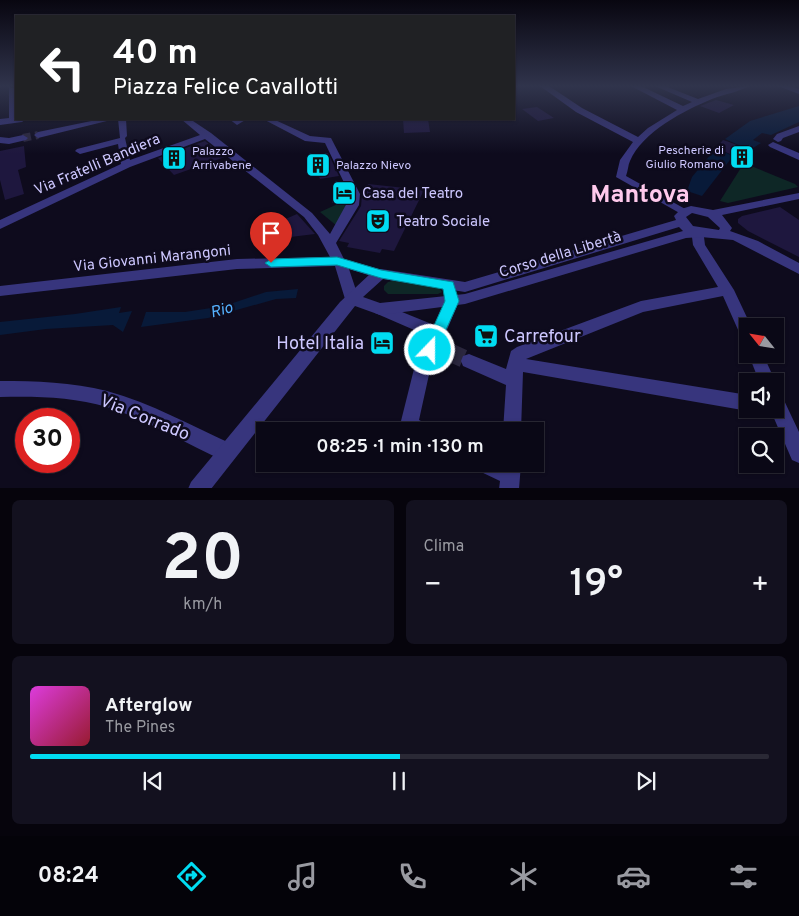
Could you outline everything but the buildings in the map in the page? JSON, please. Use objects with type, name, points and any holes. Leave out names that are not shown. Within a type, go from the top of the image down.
[{"type":"street","points":[[577,109],[638,141]]},
{"type":"street","points":[[682,110],[638,141],[625,158],[621,177],[682,217],[688,227],[700,232],[698,239],[702,252],[717,272],[740,318]]},
{"type":"street","points":[[0,122],[15,120]]},
{"type":"street","points":[[38,135],[106,120]]},
{"type":"street","points":[[122,120],[126,165]]},
{"type":"street","points":[[186,120],[208,135],[308,215],[319,226],[330,244],[349,284],[348,303]]},
{"type":"street","points":[[269,120],[302,136],[328,140],[346,172],[355,194],[353,205],[330,244]]},
{"type":"street","points":[[798,131],[780,136],[776,142],[799,157]]},
{"type":"street","name":"Via Fratelli Bandiera","points":[[0,224],[126,165],[208,135]]},
{"type":"street","points":[[0,140],[8,141],[23,138]]},
{"type":"street","points":[[80,151],[123,138]]},
{"type":"street","points":[[338,202],[355,194]]},
{"type":"street","points":[[682,217],[692,210],[711,214],[799,196]]},
{"type":"street","points":[[711,214],[724,223],[726,228],[723,232],[744,240],[799,269]]},
{"type":"street","name":"Corso della Libertà","points":[[456,293],[654,230],[682,217]]},
{"type":"street","name":"Corso della Libertà","points":[[456,293],[690,232],[716,235],[723,232]]},
{"type":"street","name":"Via Giovanni Marangoni","points":[[0,291],[237,264],[337,261],[456,293]]},
{"type":"street","points":[[198,488],[348,303],[375,277],[381,274]]},
{"type":"street","points":[[512,422],[514,372],[517,356],[523,352],[642,307],[727,290]]},
{"type":"street","points":[[348,303],[380,308],[456,293]]},
{"type":"street","points":[[410,422],[434,348],[456,293]]},
{"type":"street","points":[[380,308],[434,348]]},
{"type":"street","points":[[469,361],[514,372],[621,383],[739,403]]},
{"type":"street","name":"Via Corrado","points":[[0,389],[66,391],[97,397],[122,404],[227,452]]},
{"type":"street","points":[[782,418],[799,453]]},
{"type":"green space","points":[[744,163],[795,184],[798,187],[728,203],[720,201]]},
{"type":"green space","points":[[340,203],[346,206],[337,226],[320,212]]},
{"type":"green space","points":[[396,280],[439,288],[442,292],[438,294],[388,294],[384,290],[384,286],[388,282]]},
{"type":"water","points":[[790,109],[799,109],[799,122],[771,135],[762,133],[753,140],[761,143],[750,150],[725,139],[750,121]]},
{"type":"water","points":[[716,148],[733,156],[702,196],[687,191],[692,177]]},
{"type":"water","name":"Rio","points":[[298,289],[296,298],[276,299],[208,318],[141,327],[146,312],[185,312],[224,306],[266,292]]},
{"type":"water","points":[[121,307],[119,313],[132,311],[123,332],[113,325],[46,329],[0,335],[0,322]]},
{"type":"tunnel","points":[[23,138],[38,135]]},
{"type":"tunnel","points":[[447,351],[469,361]]},
{"type":"place","name":"Pescherie di Giulio Romano","points":[[742,157]]},
{"type":"place","name":"Palazzo Arrivabene","points":[[174,158]]},
{"type":"place","name":"Palazzo Nievo","points":[[318,165]]},
{"type":"place","name":"Casa del Teatro","points":[[344,193]]},
{"type":"place","name":"Teatro Sociale","points":[[378,221]]},
{"type":"place","name":"Carrefour","points":[[486,336]]},
{"type":"place","name":"Hotel Italia","points":[[382,343]]},
{"type":"district","name":"Mantova","points":[[640,193]]},
{"type":"route","points":[[271,263],[337,261],[381,274],[449,286],[452,301],[430,350]]}]
